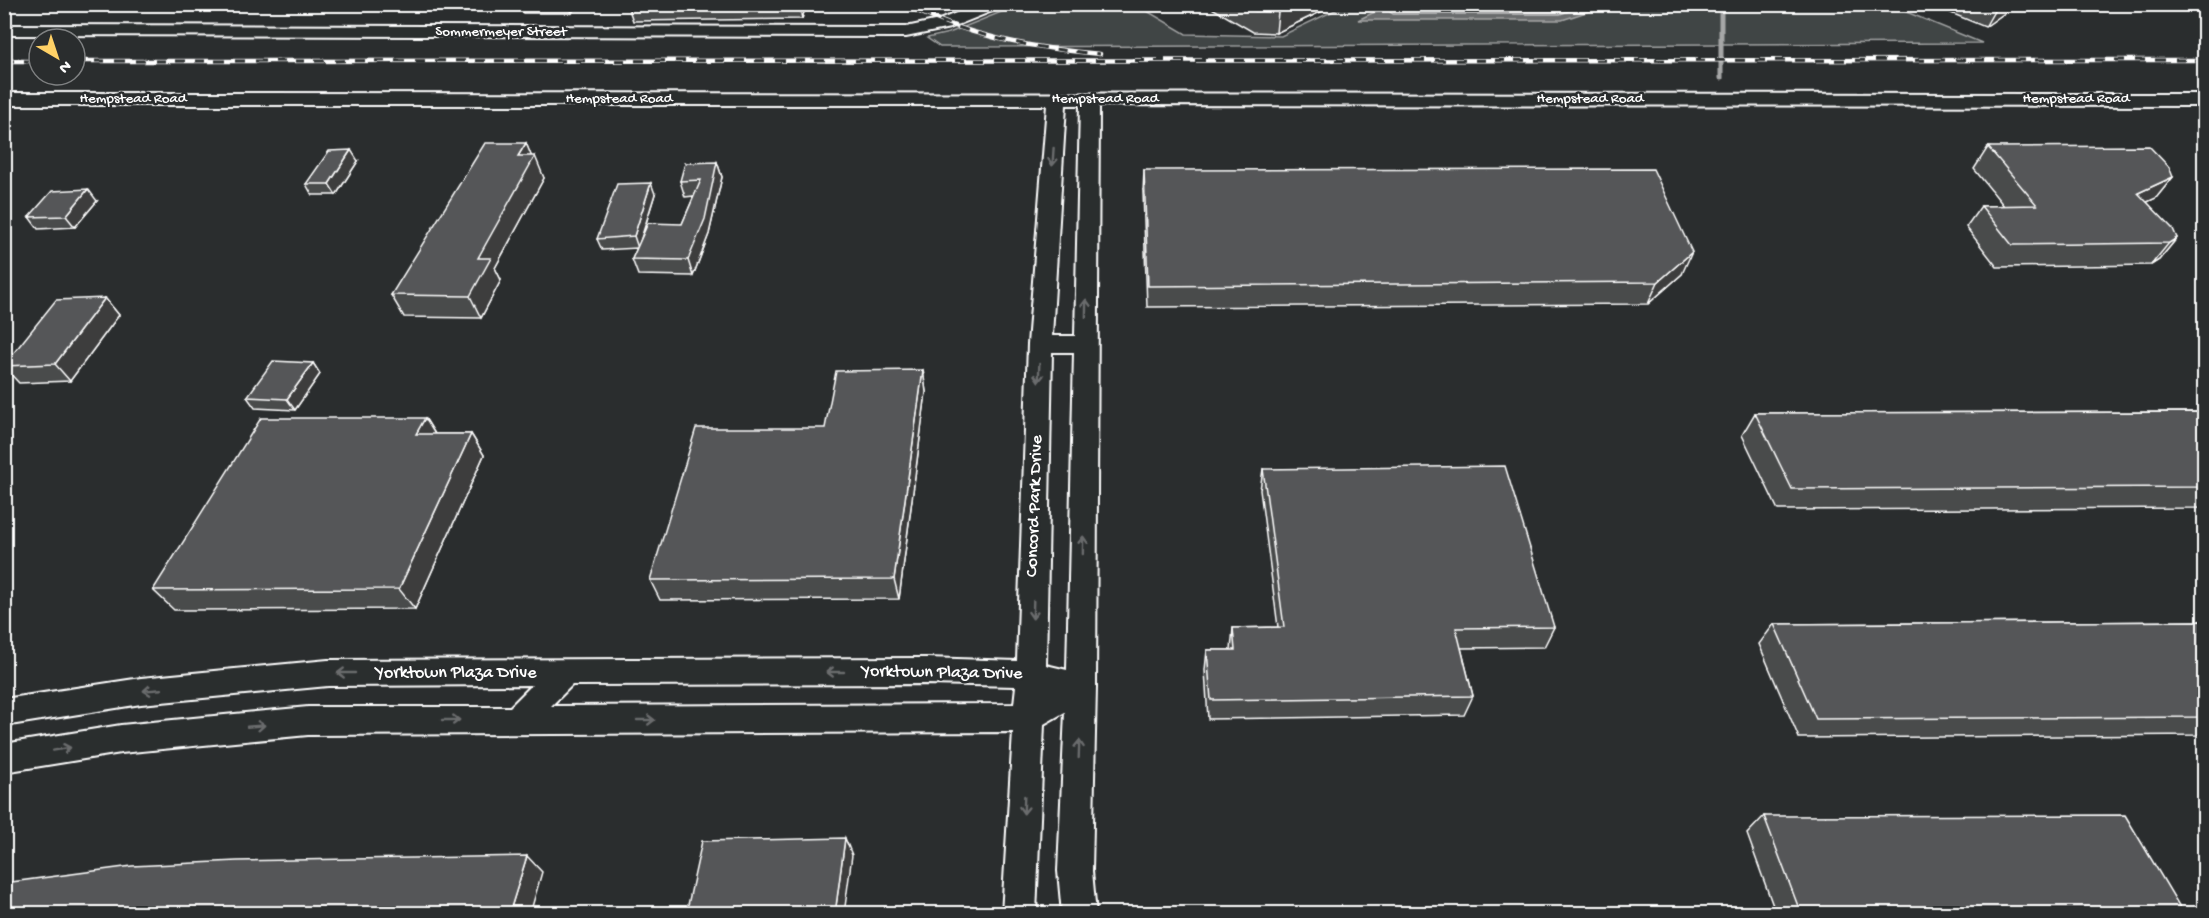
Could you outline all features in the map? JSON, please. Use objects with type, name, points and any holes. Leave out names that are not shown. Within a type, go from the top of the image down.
[{"type":"street","name":"Sommermeyer Street","points":[[4,30],[906,32],[944,24],[994,4]]},
{"type":"street","name":"Hempstead Road","points":[[4,99],[2205,100]]},
{"type":"street","name":"Concord Park Drive","points":[[1019,914],[1031,674],[1040,344],[1056,99]]},
{"type":"street","points":[[1079,914],[1075,871],[1081,687],[1090,99]]},
{"type":"street","points":[[2161,100],[2205,112]]},
{"type":"street","points":[[1040,344],[1086,345]]},
{"type":"street","name":"Yorktown Plaza Drive","points":[[4,713],[141,691],[328,673],[927,671],[1031,674],[1081,687]]},
{"type":"street","points":[[518,720],[566,672]]},
{"type":"street","points":[[4,758],[121,739],[308,721],[1027,718],[1081,687]]},
{"type":"shaded area","points":[[1021,4],[1137,5],[1186,34],[1281,36],[1348,4],[1887,4],[1982,43],[940,47],[927,38],[949,33]]},
{"type":"water","points":[[1391,4],[1608,5],[1562,20],[1358,20]]},
{"type":"building","points":[[1243,4],[1295,4],[1278,12],[1255,11]]},
{"type":"building","points":[[485,143],[526,143],[518,156],[535,156],[478,258],[491,258],[470,296],[391,295]]},
{"type":"building","points":[[2149,146],[2169,167],[2173,177],[2138,193],[2173,229],[2177,238],[2169,243],[2012,245],[1981,206],[2037,205],[1988,147]]},
{"type":"building","points":[[351,150],[329,184],[306,184],[329,151]]},
{"type":"building","points":[[717,162],[705,219],[688,260],[632,259],[648,223],[682,224],[701,180],[680,181],[685,163]]},
{"type":"building","points":[[1653,169],[1692,252],[1658,282],[1148,286],[1144,170]]},
{"type":"building","points":[[651,183],[634,236],[597,239],[617,184]]},
{"type":"building","points":[[88,189],[66,216],[29,217],[52,191]]},
{"type":"building","points":[[105,298],[55,364],[4,366],[56,300]]},
{"type":"building","points":[[273,361],[313,363],[287,399],[247,397]]},
{"type":"building","points":[[923,370],[894,579],[650,580],[696,428],[825,428],[836,371]]},
{"type":"building","points":[[2205,412],[2205,487],[1792,489],[1755,413]]},
{"type":"building","points":[[261,418],[425,418],[416,434],[471,434],[399,589],[153,590]]},
{"type":"building","points":[[1505,466],[1554,627],[1456,628],[1473,696],[1211,700],[1207,650],[1235,650],[1233,628],[1284,627],[1263,469]]},
{"type":"building","points":[[2205,621],[2205,717],[1816,719],[1774,624]]},
{"type":"building","points":[[2125,815],[2184,914],[1801,914],[1764,816]]},
{"type":"building","points":[[845,838],[835,914],[686,914],[702,841]]},
{"type":"building","points":[[527,856],[509,914],[4,914],[4,883],[132,866],[237,861]]},
{"type":"waterway","points":[[1721,4],[1721,78]]},
{"type":"railway","points":[[903,4],[950,24],[999,39],[1100,54]]},
{"type":"railway","points":[[87,61],[2204,60]]},
{"type":"railway","points":[[4,61],[27,61]]}]
